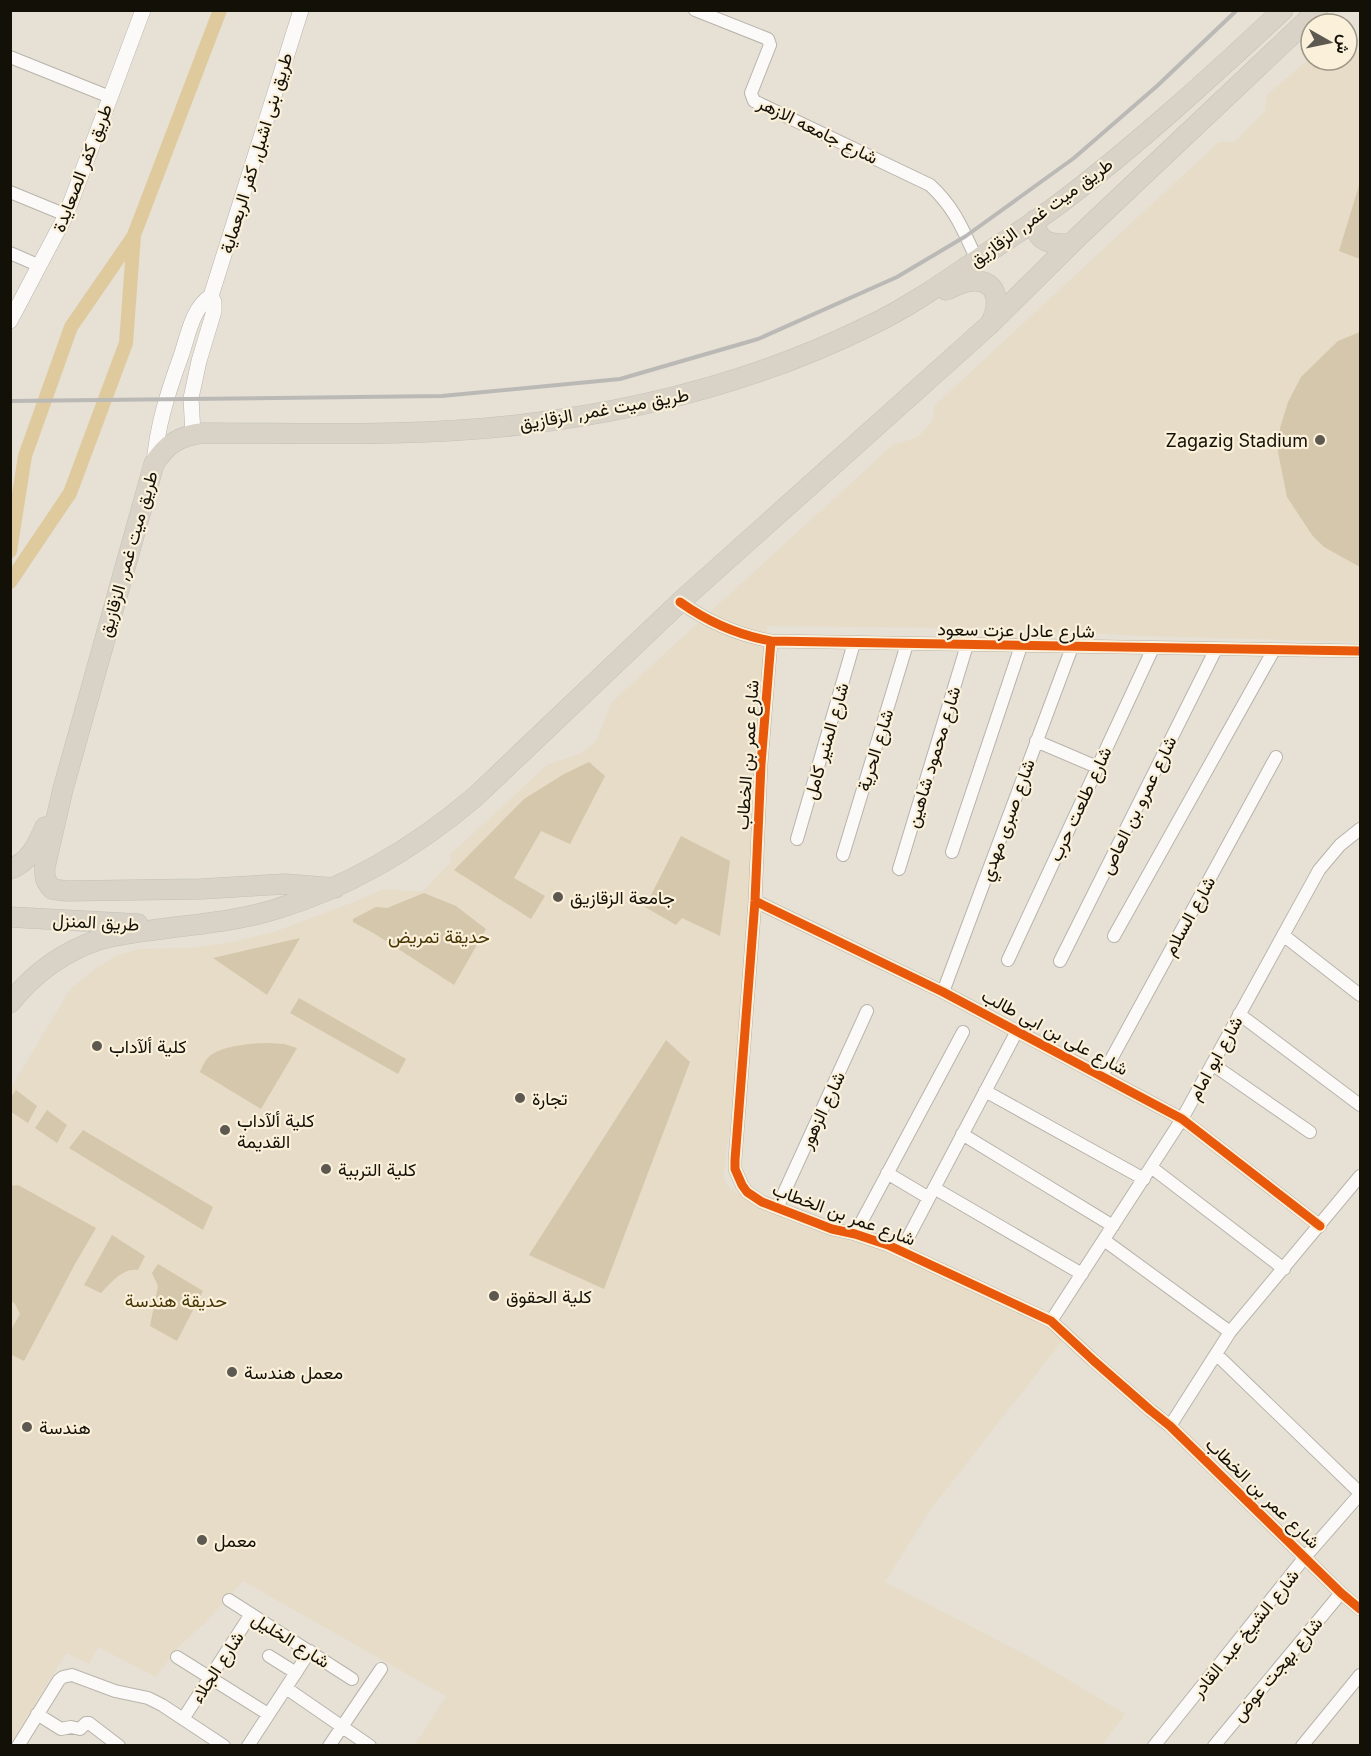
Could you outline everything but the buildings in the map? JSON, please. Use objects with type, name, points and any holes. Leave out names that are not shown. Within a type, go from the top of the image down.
[{"type":"highway","name":"طريق ميت غمر, الزقازيق","points":[[334,888],[285,884],[201,889],[66,891],[52,889],[47,883],[45,867],[63,789],[154,464],[160,453],[170,444],[193,434],[422,432],[518,425],[614,410],[705,390],[759,373],[832,344],[913,303],[1057,206],[1105,168],[1283,10]]},
{"type":"highway","name":"طريق ميت غمر, الزقازيق","points":[[182,927],[272,910],[334,888],[365,873],[449,819],[680,602],[988,326],[1072,243],[1318,10]]},
{"type":"highway","points":[[1035,220],[1039,235],[1046,241],[1058,244],[1072,243]]},
{"type":"highway","points":[[913,303],[965,282],[985,283],[997,298],[997,308],[988,326]]},
{"type":"highway","name":"طريق ميت غمر, الزقازيق","points":[[10,869],[25,861],[36,848],[63,789]]},
{"type":"highway","name":"طريق المنزل","points":[[10,917],[182,927]]},
{"type":"highway","points":[[10,1004],[34,977],[80,947],[115,936],[182,927]]},
{"type":"street","name":"طريق كفر الصعايدة","points":[[10,321],[66,215],[143,10]]},
{"type":"street","name":"طريق بنى اشبل, كفر الربعماية","points":[[212,296],[301,10]]},
{"type":"street","name":"شارع جامعه الازهر","points":[[694,10],[768,39],[770,45],[751,93],[754,101],[930,185],[944,197],[955,212],[977,260]]},
{"type":"street","points":[[10,57],[110,97]]},
{"type":"street","points":[[10,192],[66,215]]},
{"type":"street","points":[[10,253],[40,266]]},
{"type":"street","points":[[154,464],[165,399],[193,321],[205,300],[212,296],[214,311],[191,398],[193,434]]},
{"type":"street","name":"شارع عادل عزت سعود","points":[[680,602],[724,627],[754,638],[771,641],[1360,651]]},
{"type":"street","name":"شارع عمر بن الخطاب","points":[[771,641],[735,1169],[741,1185],[754,1197],[777,1208],[832,1229],[855,1234],[901,1251],[1052,1321],[1094,1361],[1170,1426],[1360,1609]]},
{"type":"street","name":"شارع المنير كامل","points":[[797,839],[854,644]]},
{"type":"street","name":"شارع الحرية","points":[[843,855],[907,644]]},
{"type":"street","name":"شارع محمود شاهين","points":[[900,869],[968,645]]},
{"type":"street","points":[[952,852],[1021,646]]},
{"type":"street","name":"شارع صبرى مهدي","points":[[943,992],[1072,647]]},
{"type":"street","name":"شارع طلعت حرب","points":[[1008,960],[1153,648]]},
{"type":"street","name":"شارع عمرو بن العاص","points":[[1060,961],[1216,649]]},
{"type":"street","points":[[1114,936],[1274,650]]},
{"type":"street","points":[[1036,741],[1097,767]]},
{"type":"street","name":"شارع السلام","points":[[1102,1076],[1276,756]]},
{"type":"street","name":"شارع ابو امام","points":[[1052,1321],[1182,1119],[1324,864],[1340,845],[1360,829]]},
{"type":"street","name":"شارع على بن ابى طالب","points":[[755,901],[943,992],[1182,1119],[1320,1226]]},
{"type":"street","points":[[1283,935],[1360,995]]},
{"type":"street","name":"شارع الزهور","points":[[777,1208],[867,1011]]},
{"type":"street","points":[[1239,1014],[1360,1105]]},
{"type":"street","points":[[901,1251],[1017,1031]]},
{"type":"street","points":[[855,1234],[963,1032]]},
{"type":"street","points":[[1212,1064],[1311,1132]]},
{"type":"street","points":[[985,1091],[1144,1179]]},
{"type":"street","points":[[962,1134],[1113,1227]]},
{"type":"street","points":[[1151,1167],[1284,1269]]},
{"type":"street","points":[[887,1173],[931,1193],[1082,1274]]},
{"type":"street","points":[[1170,1426],[1230,1332],[1360,1176]]},
{"type":"street","points":[[1104,1240],[1230,1332]]},
{"type":"street","points":[[1216,1354],[1360,1493]]},
{"type":"street","name":"شارع الشيخ عبد القادر","points":[[1154,1746],[1305,1557],[1360,1493]]},
{"type":"street","name":"شارع بهجت عوض","points":[[1214,1746],[1341,1593]]},
{"type":"street","name":"شارع الخليل","points":[[229,1600],[352,1679]]},
{"type":"street","name":"شارع الجلاء","points":[[183,1719],[251,1614]]},
{"type":"street","points":[[248,1746],[310,1651]]},
{"type":"street","points":[[269,1656],[296,1672]]},
{"type":"street","points":[[177,1657],[268,1714]]},
{"type":"street","points":[[329,1746],[381,1669]]},
{"type":"street","points":[[1302,1746],[1360,1675]]},
{"type":"street","points":[[18,1746],[59,1680],[68,1676],[77,1676],[115,1691],[148,1698],[224,1746]]},
{"type":"street","points":[[286,1688],[370,1746]]},
{"type":"street","points":[[38,1714],[61,1729],[71,1727],[80,1729],[86,1723],[89,1724],[119,1746]]},
{"type":"shaded area","name":"جامعة الزقازيق","points":[[1360,51],[1360,642],[1147,636],[980,628],[767,626],[738,1065],[723,1177],[728,1186],[748,1201],[792,1222],[828,1235],[875,1246],[1022,1313],[1066,1336],[931,1509],[885,1582],[1030,1657],[1125,1714],[1102,1745],[415,1745],[446,1696],[243,1581],[204,1624],[178,1647],[156,1677],[98,1647],[89,1664],[66,1653],[11,1743],[11,1088],[71,988],[114,957],[128,952],[139,949],[192,948],[232,942],[274,932],[383,889],[422,892],[450,863],[451,854],[547,765],[579,754],[592,745],[597,739],[612,702],[894,444],[914,439],[921,434],[933,419],[935,405],[1219,142],[1235,142],[1265,111],[1267,95],[1299,67],[1299,72],[1359,72]]},
{"type":"green space","points":[[1360,182],[1360,259],[1339,251]]},
{"type":"green space","name":"Zagazig Stadium","points":[[1360,332],[1360,567],[1324,547],[1312,535],[1287,497],[1278,452],[1280,428],[1288,402],[1301,377],[1338,341]]},
{"type":"green space","points":[[589,762],[605,776],[570,844],[541,831],[514,878],[545,896],[531,919],[454,870],[524,799],[564,774]]},
{"type":"green space","points":[[681,836],[730,861],[720,936],[682,918],[676,925],[645,907]]},
{"type":"green space","name":"حديقة تمريض","points":[[424,893],[456,906],[486,929],[454,985],[353,922],[353,919],[376,907],[387,908]]},
{"type":"green space","points":[[300,938],[267,995],[213,958]]},
{"type":"green space","points":[[299,998],[406,1059],[398,1074],[290,1013]]},
{"type":"green space","points":[[666,1040],[690,1062],[604,1289],[529,1255]]},
{"type":"green space","points":[[267,1043],[284,1044],[297,1048],[261,1109],[200,1072],[207,1059],[218,1051]]},
{"type":"green space","points":[[16,1090],[37,1106],[28,1123],[11,1112],[11,1097]]},
{"type":"green space","points":[[47,1110],[67,1125],[57,1143],[35,1128]]},
{"type":"green space","points":[[83,1130],[213,1207],[203,1230],[69,1148]]},
{"type":"green space","points":[[18,1185],[96,1228],[24,1361],[10,1354],[11,1330],[20,1314],[10,1300],[11,1186]]},
{"type":"green space","name":"حديقة هندسة","points":[[112,1235],[145,1256],[138,1270],[122,1273],[101,1293],[84,1285]]},
{"type":"green space","name":"حديقة هندسة","points":[[158,1264],[203,1291],[177,1341],[150,1326],[158,1286],[152,1273]]},
{"type":"waterway","points":[[10,582],[70,493],[126,343],[134,235],[220,10]]},
{"type":"waterway","points":[[10,551],[25,456],[71,327],[133,237]]},
{"type":"railway","points":[[10,401],[442,396],[620,379],[758,339],[897,277],[966,236],[1074,158],[1157,86],[1237,10]]},
{"type":"cycle path","points":[[680,602],[724,627],[771,641],[1360,651]]},
{"type":"cycle path","points":[[771,641],[761,764],[755,901],[735,1160],[735,1169],[742,1185],[747,1192],[762,1202],[832,1229],[888,1245],[1051,1321],[1170,1426],[1360,1609]]},
{"type":"cycle path","points":[[755,901],[943,992],[1182,1119],[1320,1226]]},
{"type":"place","name":"Zagazig Stadium","points":[[1320,440]]},
{"type":"place","name":"جامعة الزقازيق","points":[[558,897]]},
{"type":"place","name":"كلية ألآداب","points":[[97,1046]]},
{"type":"place","name":"تجارة","points":[[520,1098]]},
{"type":"place","name":"كلية ألآداب القديمة","points":[[225,1130]]},
{"type":"place","name":"كلية التربية","points":[[326,1169]]},
{"type":"place","name":"كلية الحقوق","points":[[494,1296]]},
{"type":"place","name":"معمل هندسة","points":[[232,1372]]},
{"type":"place","name":"هندسة","points":[[27,1427]]},
{"type":"place","name":"معمل","points":[[202,1540]]}]
